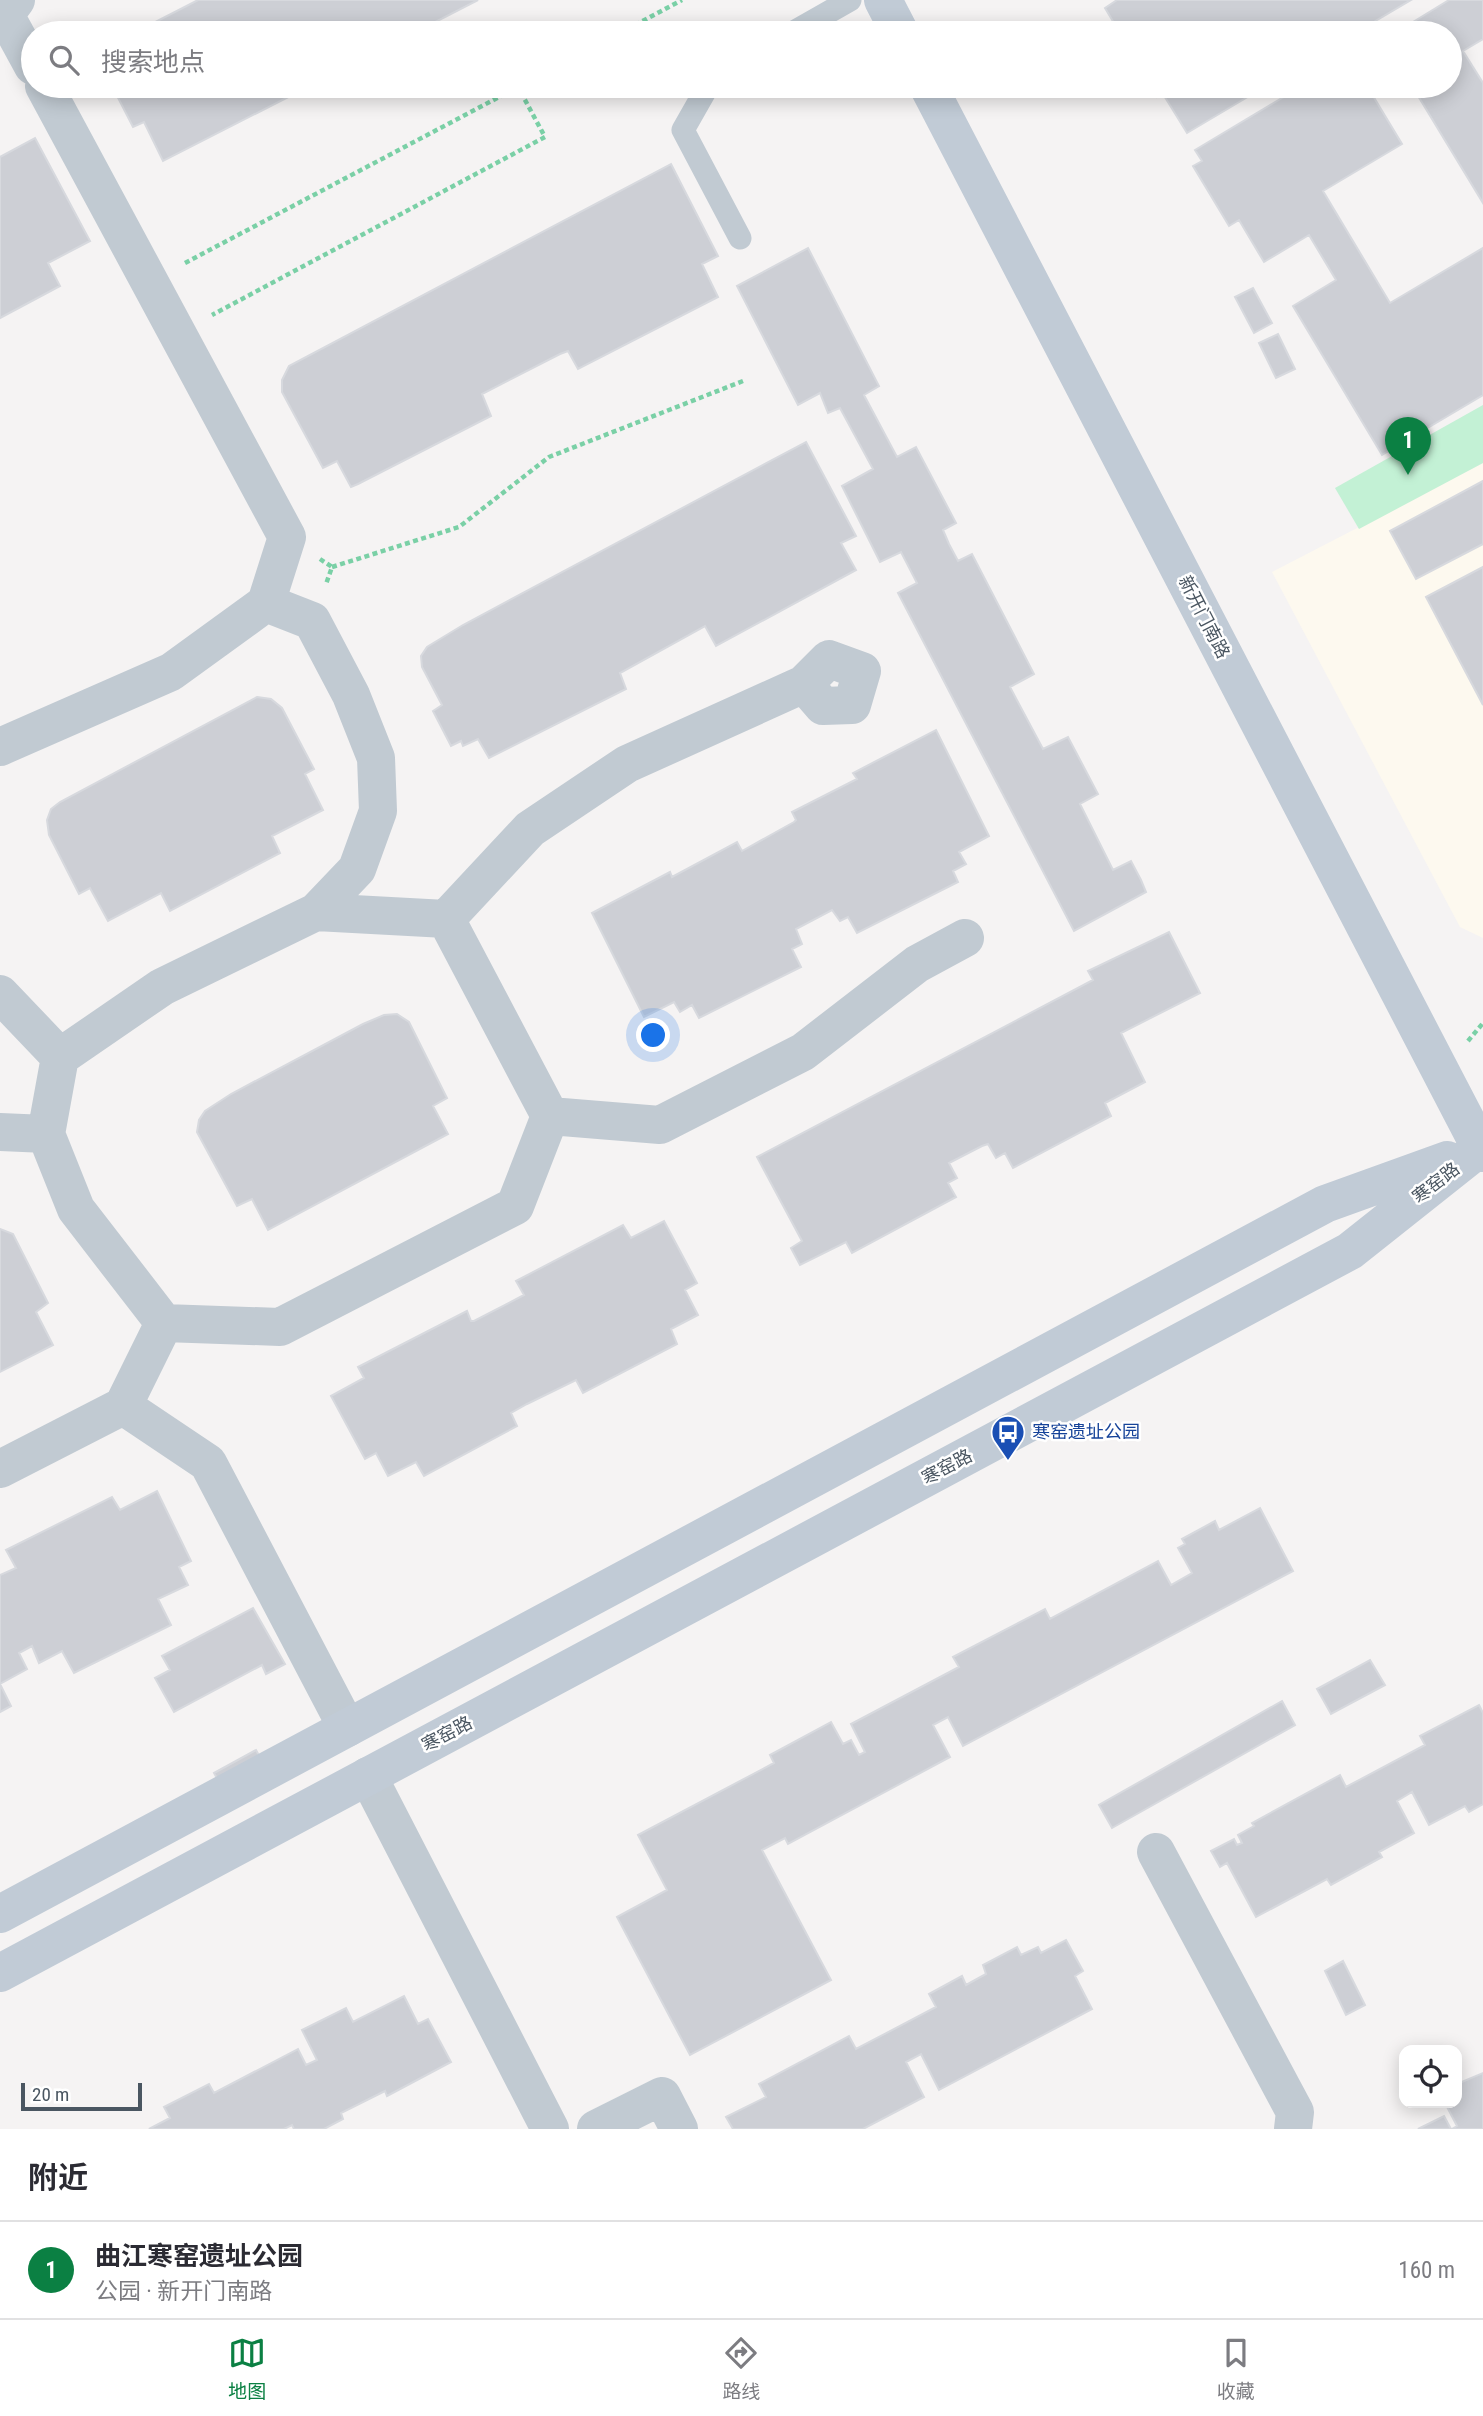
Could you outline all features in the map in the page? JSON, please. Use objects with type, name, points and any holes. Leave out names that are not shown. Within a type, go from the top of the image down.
[{"type":"street","points":[[16,0],[5,15],[21,44]]},
{"type":"street","points":[[883,0],[894,21]]},
{"type":"street","points":[[0,747],[171,671],[266,603],[287,537],[50,98]]},
{"type":"street","name":"新开门南路","points":[[934,98],[1482,1149]]},
{"type":"street","points":[[164,1323],[76,1209],[46,1134],[60,1057],[162,987],[316,912],[357,869],[378,811],[376,758],[351,695],[312,621],[266,603]]},
{"type":"street","points":[[446,919],[530,829],[627,764],[804,684]]},
{"type":"street","points":[[316,912],[446,919]]},
{"type":"street","points":[[164,1323],[280,1327],[515,1206],[550,1116],[446,919]]},
{"type":"street","points":[[550,1116],[660,1125],[803,1052],[917,964],[965,938]]},
{"type":"street","points":[[0,994],[60,1057]]},
{"type":"street","points":[[0,1132],[46,1134]]},
{"type":"street","name":"寒窑路","points":[[0,1914],[1325,1204],[1482,1149]]},
{"type":"street","name":"寒窑路","points":[[0,1973],[1350,1251],[1482,1149]]},
{"type":"street","points":[[0,1469],[123,1406],[164,1323]]},
{"type":"street","points":[[123,1406],[208,1463],[347,1728]]},
{"type":"street","points":[[368,1776],[550,2129]]},
{"type":"street","points":[[1156,1852],[1284,2123]]},
{"type":"street","points":[[596,2129],[662,2096],[679,2129]]},
{"type":"lane","points":[[813,21],[850,0]]},
{"type":"lane","points":[[701,98],[683,130],[740,238]]},
{"type":"path","points":[[643,21],[682,0]]},
{"type":"path","points":[[149,282],[499,98]]},
{"type":"path","points":[[178,334],[545,137],[526,98]]},
{"type":"path","points":[[332,567],[459,527],[549,457],[743,381]]},
{"type":"shaded area","points":[[1483,463],[1483,938],[1460,927],[1272,572]]},
{"type":"green space","points":[[1483,405],[1483,463],[1359,529],[1335,488]]},
{"type":"building","points":[[198,0],[478,0],[437,21],[157,21]]},
{"type":"building","points":[[1117,0],[1411,0],[1375,21],[1113,21],[1105,8]]},
{"type":"building","points":[[1449,0],[1483,0],[1483,39],[1463,51],[1483,83],[1483,203],[1419,98],[1462,98],[1462,21],[1415,21]]},
{"type":"building","points":[[118,98],[286,98],[163,161],[144,122],[133,127]]},
{"type":"building","points":[[1165,98],[1246,98],[1187,133]]},
{"type":"building","points":[[1282,98],[1374,98],[1402,144],[1323,191],[1390,303],[1483,248],[1483,395],[1382,455],[1293,306],[1336,280],[1309,235],[1264,262],[1239,220],[1229,226],[1193,166],[1202,161],[1195,150]]},
{"type":"building","points":[[35,138],[90,241],[48,263],[60,286],[0,318],[0,157]]},
{"type":"building","points":[[671,164],[718,256],[702,264],[718,297],[578,369],[568,351],[482,394],[491,416],[358,484],[351,487],[337,461],[323,468],[282,392],[282,380],[289,366]]},
{"type":"building","points":[[808,248],[879,386],[864,395],[897,457],[916,447],[956,523],[943,530],[949,544],[958,561],[972,554],[1034,674],[1010,687],[1043,749],[1068,737],[1098,794],[1080,804],[1113,870],[1131,861],[1146,892],[1074,931],[898,593],[917,583],[901,552],[880,562],[842,486],[873,469],[840,408],[828,413],[820,393],[798,405],[737,286]]},
{"type":"building","points":[[1253,288],[1272,323],[1254,333],[1235,297]]},
{"type":"building","points":[[1278,334],[1295,369],[1276,378],[1259,343]]},
{"type":"building","points":[[806,442],[856,536],[841,543],[856,570],[716,646],[705,626],[620,673],[626,689],[489,758],[478,739],[463,746],[461,741],[451,746],[433,711],[442,705],[422,667],[421,656],[427,647],[463,625]]},
{"type":"building","points":[[1483,481],[1483,544],[1416,579],[1390,531]]},
{"type":"building","points":[[1483,567],[1483,705],[1426,597]]},
{"type":"building","points":[[257,697],[271,699],[282,708],[314,769],[305,774],[323,810],[272,836],[280,853],[170,911],[161,893],[108,921],[90,888],[79,894],[49,835],[47,820],[51,809]]},
{"type":"building","points":[[936,730],[989,836],[959,852],[966,864],[953,871],[958,882],[857,933],[848,917],[840,921],[832,910],[796,929],[802,944],[792,949],[801,967],[699,1018],[692,1005],[680,1012],[674,1002],[644,1017],[592,913],[670,872],[672,877],[737,842],[742,851],[794,822],[796,820],[792,812],[857,779],[853,773]]},
{"type":"building","points":[[1169,932],[1200,993],[1121,1033],[1145,1082],[1105,1103],[1111,1116],[1013,1168],[1005,1153],[996,1158],[988,1144],[982,1146],[949,1163],[957,1178],[948,1183],[956,1197],[852,1253],[846,1242],[800,1265],[791,1248],[802,1241],[757,1157],[1093,980],[1088,971]]},
{"type":"building","points":[[397,1014],[409,1022],[447,1098],[433,1106],[448,1134],[268,1230],[252,1199],[237,1206],[197,1132],[199,1120],[205,1111],[231,1094],[363,1024],[384,1015]]},
{"type":"building","points":[[664,1221],[697,1283],[685,1290],[698,1315],[671,1329],[677,1344],[583,1393],[576,1380],[527,1404],[511,1413],[517,1426],[424,1476],[416,1462],[388,1476],[376,1453],[365,1459],[331,1396],[364,1378],[358,1367],[467,1311],[471,1321],[474,1321],[524,1295],[516,1281],[623,1225],[631,1238]]},
{"type":"building","points":[[0,1229],[13,1234],[48,1303],[36,1312],[53,1345],[0,1372]]},
{"type":"building","points":[[157,1491],[191,1561],[179,1567],[188,1585],[158,1599],[171,1625],[74,1673],[62,1651],[39,1663],[32,1646],[19,1653],[27,1669],[0,1684],[0,1575],[16,1568],[6,1550],[112,1497],[120,1510]]},
{"type":"building","points":[[1260,1508],[1293,1571],[963,1746],[948,1717],[933,1725],[950,1757],[788,1844],[785,1838],[762,1850],[831,1980],[690,2055],[617,1917],[667,1890],[638,1835],[774,1763],[770,1755],[831,1722],[843,1744],[851,1740],[859,1755],[865,1752],[851,1724],[959,1667],[953,1657],[1045,1609],[1050,1619],[1158,1561],[1171,1585],[1192,1573],[1178,1548],[1185,1544],[1182,1539],[1215,1521],[1219,1530]]},
{"type":"building","points":[[253,1608],[285,1664],[266,1674],[262,1665],[174,1712],[155,1678],[170,1670],[162,1656]]},
{"type":"building","points":[[1370,1660],[1385,1685],[1331,1714],[1317,1689]]},
{"type":"building","points":[[0,1684],[11,1706],[0,1712]]},
{"type":"building","points":[[1282,1701],[1295,1725],[1112,1828],[1099,1805]]},
{"type":"building","points":[[1479,1705],[1483,1713],[1483,1804],[1469,1812],[1465,1806],[1429,1825],[1412,1792],[1397,1801],[1414,1833],[1379,1852],[1382,1857],[1331,1885],[1327,1879],[1256,1917],[1227,1863],[1220,1867],[1211,1851],[1234,1839],[1237,1845],[1242,1843],[1238,1835],[1254,1826],[1252,1823],[1340,1775],[1346,1787],[1425,1745],[1420,1736]]},
{"type":"building","points":[[256,1750],[262,1761],[219,1782],[214,1773]]},
{"type":"building","points":[[1066,1940],[1083,1971],[1075,1976],[1092,2009],[939,2090],[921,2054],[906,2062],[924,2097],[863,2129],[733,2129],[726,2117],[766,2097],[759,2084],[849,2036],[856,2049],[936,2007],[929,1994],[962,1976],[966,1985],[986,1974],[983,1965],[1017,1947],[1021,1955],[1038,1947],[1041,1953]]},
{"type":"building","points":[[1343,1961],[1365,2005],[1346,2015],[1325,1971]]},
{"type":"building","points":[[404,1996],[418,2024],[428,2019],[451,2062],[387,2096],[385,2091],[341,2113],[343,2119],[324,2129],[294,2129],[292,2125],[284,2129],[149,2129],[170,2118],[164,2107],[209,2084],[214,2093],[298,2049],[306,2065],[317,2060],[302,2030],[346,2008],[353,2022]]},
{"type":"building","points":[[1483,2073],[1483,2129],[1452,2129],[1457,2126],[1448,2108],[1462,2108],[1462,2082]]},
{"type":"building","points":[[1444,2116],[1451,2129],[1418,2129]]},
{"type":"place","name":"曲江寒窑遗址公园","points":[[1408,475]]},
{"type":"place","name":"寒窑遗址公园","points":[[1008,1462]]}]
